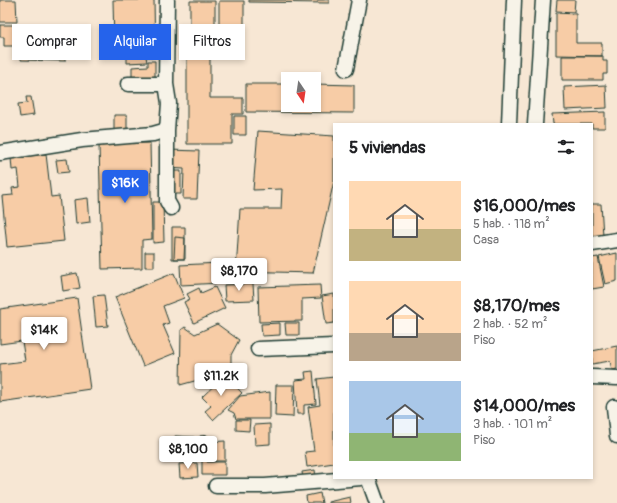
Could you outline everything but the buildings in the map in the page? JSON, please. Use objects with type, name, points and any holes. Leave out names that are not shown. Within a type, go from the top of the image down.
[{"type":"street","points":[[167,0],[166,84],[169,103],[167,130],[167,197],[171,208]]},
{"type":"street","points":[[346,69],[359,0]]},
{"type":"street","points":[[509,123],[514,0]]},
{"type":"street","points":[[536,123],[543,0]]},
{"type":"street","points":[[128,84],[166,84]]},
{"type":"street","points":[[0,153],[82,140],[153,134],[167,130]]},
{"type":"street","points":[[593,244],[617,240]]},
{"type":"street","points":[[258,349],[333,346]]},
{"type":"street","points":[[593,377],[617,378]]},
{"type":"street","points":[[614,407],[617,436]]},
{"type":"street","points":[[216,486],[265,486],[349,479]]},
{"type":"street","points":[[368,479],[377,503]]}]
